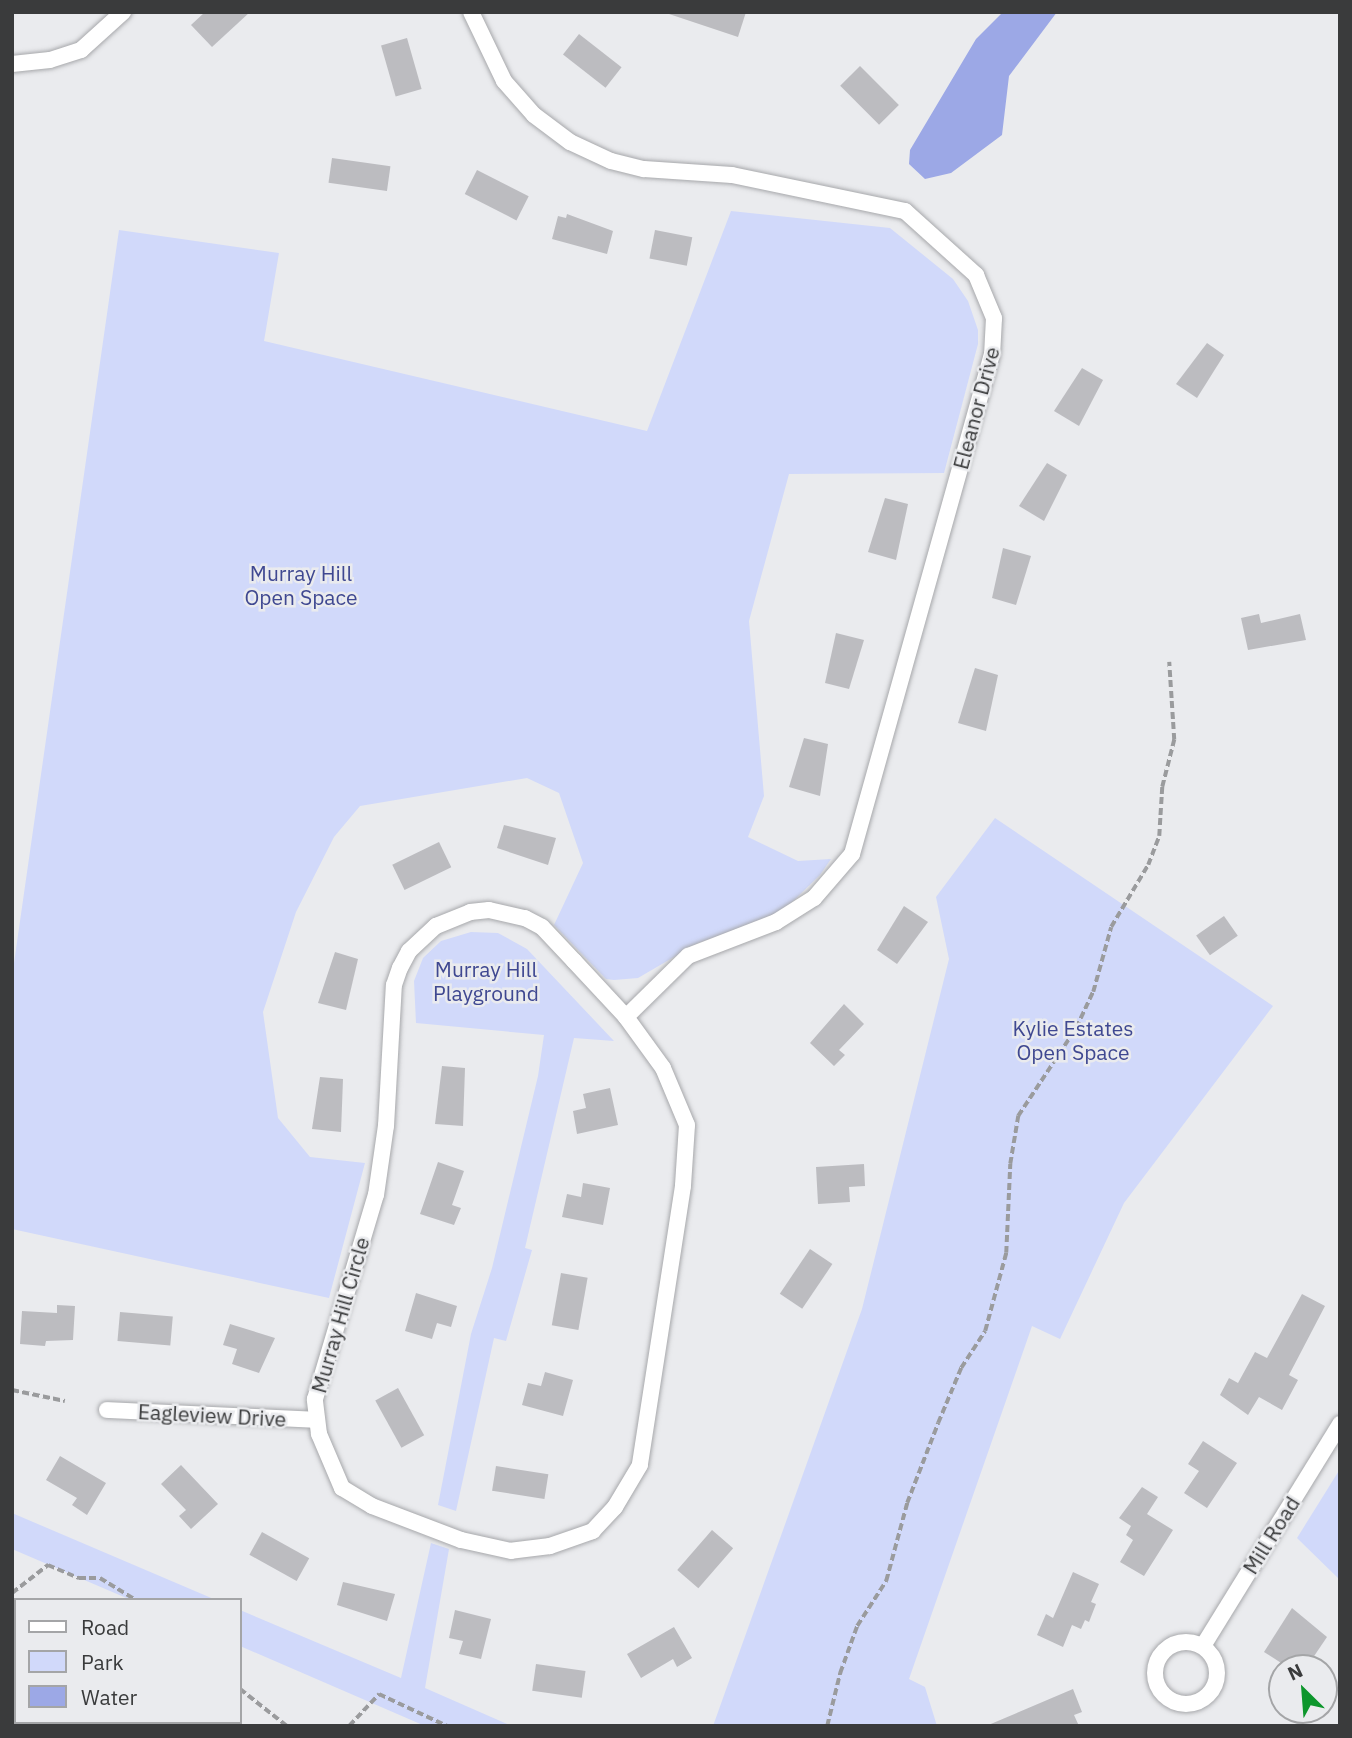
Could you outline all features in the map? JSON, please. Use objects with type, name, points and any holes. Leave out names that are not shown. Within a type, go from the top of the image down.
[{"type":"street","points":[[12,64],[50,60],[90,45],[123,12]]},
{"type":"street","name":"Eleanor Drive","points":[[471,12],[504,81],[534,115],[570,142],[611,161],[644,169],[732,175],[905,211],[976,275],[994,318],[992,354],[852,854],[834,879],[802,907],[688,956],[626,1017]]},
{"type":"street","name":"Murray Hill Circle","points":[[470,912],[508,912],[542,927],[626,1017],[663,1068],[687,1125],[683,1186],[640,1465],[615,1507],[593,1531],[550,1546],[511,1551],[461,1540],[372,1506],[342,1488],[327,1462],[317,1420],[315,1399],[376,1195],[386,1126],[394,985],[409,951],[428,931],[452,917],[470,912]]},
{"type":"street","name":"Eagleview Drive","points":[[107,1410],[317,1420]]},
{"type":"street","name":"Mill Road","points":[[1203,1646],[1340,1424]]},
{"type":"path","points":[[827,1726],[840,1672],[857,1626],[886,1581],[907,1503],[938,1423],[961,1368],[985,1331],[1006,1253],[1010,1164],[1018,1116],[1076,1028],[1093,992],[1111,927],[1148,865],[1158,836],[1161,787],[1174,740],[1169,662]]},
{"type":"path","points":[[12,1390],[65,1401]]},
{"type":"path","points":[[12,1593],[48,1565],[79,1578],[100,1577],[133,1598]]},
{"type":"path","points":[[242,1691],[287,1726]]},
{"type":"path","points":[[349,1726],[379,1694],[447,1726]]},
{"type":"green space","name":"Murray Hill Open Space","points":[[731,211],[890,228],[953,279],[968,301],[978,330],[978,344],[944,473],[789,474],[749,621],[764,796],[748,837],[798,861],[831,859],[820,875],[787,907],[762,921],[698,943],[638,978],[606,979],[554,925],[583,863],[559,793],[527,778],[360,806],[334,837],[296,912],[263,1012],[278,1118],[310,1157],[365,1163],[329,1298],[12,1229],[12,977],[119,230],[279,253],[264,341],[647,431]]},
{"type":"green space","name":"Kylie Estates Open Space","points":[[995,818],[1273,1006],[1124,1203],[1060,1339],[1032,1326],[909,1679],[925,1687],[937,1726],[713,1726],[862,1309],[949,959],[936,897]]},
{"type":"green space","name":"Murray Hill Playground","points":[[471,932],[498,933],[527,949],[614,1041],[574,1038],[525,1248],[532,1250],[506,1341],[494,1338],[456,1511],[438,1505],[471,1334],[492,1268],[538,1076],[544,1035],[416,1023],[414,981],[423,958],[441,941]]},
{"type":"green space","points":[[1340,1469],[1340,1580],[1297,1538]]},
{"type":"green space","points":[[12,1513],[211,1598],[126,1598],[12,1549]]},
{"type":"green space","points":[[431,1543],[449,1549],[425,1688],[512,1726],[425,1726],[242,1647],[242,1611],[401,1678]]},
{"type":"water","points":[[1003,12],[1057,12],[1009,76],[1002,135],[951,173],[925,179],[909,164],[910,150],[976,39]]},
{"type":"building","points":[[205,12],[250,12],[212,47],[191,25]]},
{"type":"building","points":[[663,12],[746,12],[738,37]]},
{"type":"building","points":[[579,34],[622,67],[606,88],[563,54]]},
{"type":"building","points":[[407,38],[422,89],[396,96],[381,45]]},
{"type":"building","points":[[860,66],[899,105],[879,125],[840,86]]},
{"type":"building","points":[[332,158],[390,166],[387,191],[329,183]]},
{"type":"building","points":[[477,170],[529,196],[516,220],[465,194]]},
{"type":"building","points":[[567,214],[613,231],[607,254],[552,239],[558,216],[566,218]]},
{"type":"building","points":[[655,230],[692,237],[687,266],[649,258]]},
{"type":"building","points":[[1207,343],[1224,355],[1197,398],[1176,384]]},
{"type":"building","points":[[1082,368],[1103,380],[1079,426],[1054,411]]},
{"type":"building","points":[[1047,463],[1067,475],[1044,521],[1019,506]]},
{"type":"building","points":[[885,498],[908,504],[896,560],[868,552]]},
{"type":"building","points":[[1003,548],[1031,556],[1016,605],[992,598]]},
{"type":"building","points":[[1259,614],[1261,623],[1300,614],[1306,640],[1248,650],[1241,618]]},
{"type":"building","points":[[836,633],[864,640],[849,689],[825,683]]},
{"type":"building","points":[[975,668],[998,675],[986,731],[958,723]]},
{"type":"building","points":[[804,738],[828,744],[820,796],[789,787]]},
{"type":"building","points":[[504,825],[556,838],[548,865],[497,848]]},
{"type":"building","points":[[439,842],[451,867],[405,890],[392,865]]},
{"type":"building","points":[[904,906],[928,922],[897,964],[877,950]]},
{"type":"building","points":[[1224,916],[1238,936],[1210,955],[1196,936]]},
{"type":"building","points":[[335,952],[358,959],[346,1010],[318,1003]]},
{"type":"building","points":[[844,1004],[864,1024],[839,1050],[845,1055],[834,1066],[810,1043]]},
{"type":"building","points":[[442,1066],[465,1068],[463,1126],[435,1124]]},
{"type":"building","points":[[320,1077],[343,1079],[341,1132],[312,1129]]},
{"type":"building","points":[[610,1088],[618,1125],[577,1134],[573,1111],[586,1108],[583,1094]]},
{"type":"building","points":[[438,1162],[464,1171],[452,1205],[461,1208],[454,1225],[420,1214]]},
{"type":"building","points":[[864,1164],[865,1186],[849,1187],[850,1202],[818,1204],[816,1167]]},
{"type":"building","points":[[583,1183],[610,1188],[603,1225],[562,1217],[567,1194],[581,1197]]},
{"type":"building","points":[[810,1249],[832,1264],[802,1309],[780,1294]]},
{"type":"building","points":[[561,1273],[588,1278],[578,1330],[552,1325]]},
{"type":"building","points":[[416,1293],[457,1306],[451,1327],[437,1323],[432,1339],[405,1331]]},
{"type":"building","points":[[1302,1294],[1325,1306],[1289,1375],[1298,1380],[1282,1410],[1259,1397],[1248,1415],[1220,1395],[1229,1378],[1238,1383],[1255,1352],[1267,1358]]},
{"type":"building","points":[[57,1305],[75,1306],[73,1340],[46,1341],[45,1346],[20,1344],[22,1311],[57,1313]]},
{"type":"building","points":[[120,1312],[173,1317],[170,1346],[117,1341]]},
{"type":"building","points":[[230,1324],[275,1338],[259,1373],[232,1364],[237,1349],[223,1345]]},
{"type":"building","points":[[545,1372],[573,1380],[563,1416],[522,1405],[528,1383],[541,1386]]},
{"type":"building","points":[[398,1388],[424,1435],[401,1448],[375,1401]]},
{"type":"building","points":[[1203,1441],[1237,1463],[1207,1508],[1184,1493],[1199,1471],[1188,1464]]},
{"type":"building","points":[[60,1456],[106,1483],[87,1515],[72,1505],[77,1498],[46,1480]]},
{"type":"building","points":[[181,1465],[218,1504],[191,1529],[179,1516],[186,1510],[161,1484]]},
{"type":"building","points":[[496,1466],[548,1474],[544,1499],[492,1491]]},
{"type":"building","points":[[1142,1487],[1158,1497],[1147,1514],[1173,1530],[1144,1576],[1120,1562],[1133,1540],[1126,1535],[1131,1526],[1119,1518]]},
{"type":"building","points":[[712,1530],[733,1548],[698,1588],[677,1570]]},
{"type":"building","points":[[262,1532],[309,1558],[297,1581],[249,1555]]},
{"type":"building","points":[[1073,1572],[1099,1584],[1091,1602],[1096,1604],[1089,1622],[1085,1620],[1081,1629],[1072,1625],[1063,1647],[1037,1635],[1046,1614],[1053,1618]]},
{"type":"building","points":[[343,1582],[395,1594],[387,1621],[337,1605]]},
{"type":"building","points":[[1292,1608],[1327,1637],[1315,1654],[1268,1655],[1264,1652]]},
{"type":"building","points":[[455,1610],[491,1619],[481,1659],[459,1654],[463,1641],[449,1638]]},
{"type":"building","points":[[674,1627],[692,1658],[677,1667],[673,1659],[641,1678],[627,1654]]},
{"type":"building","points":[[536,1664],[586,1671],[582,1698],[532,1691]]},
{"type":"building","points":[[1073,1689],[1082,1712],[1074,1715],[1079,1726],[986,1726]]}]
